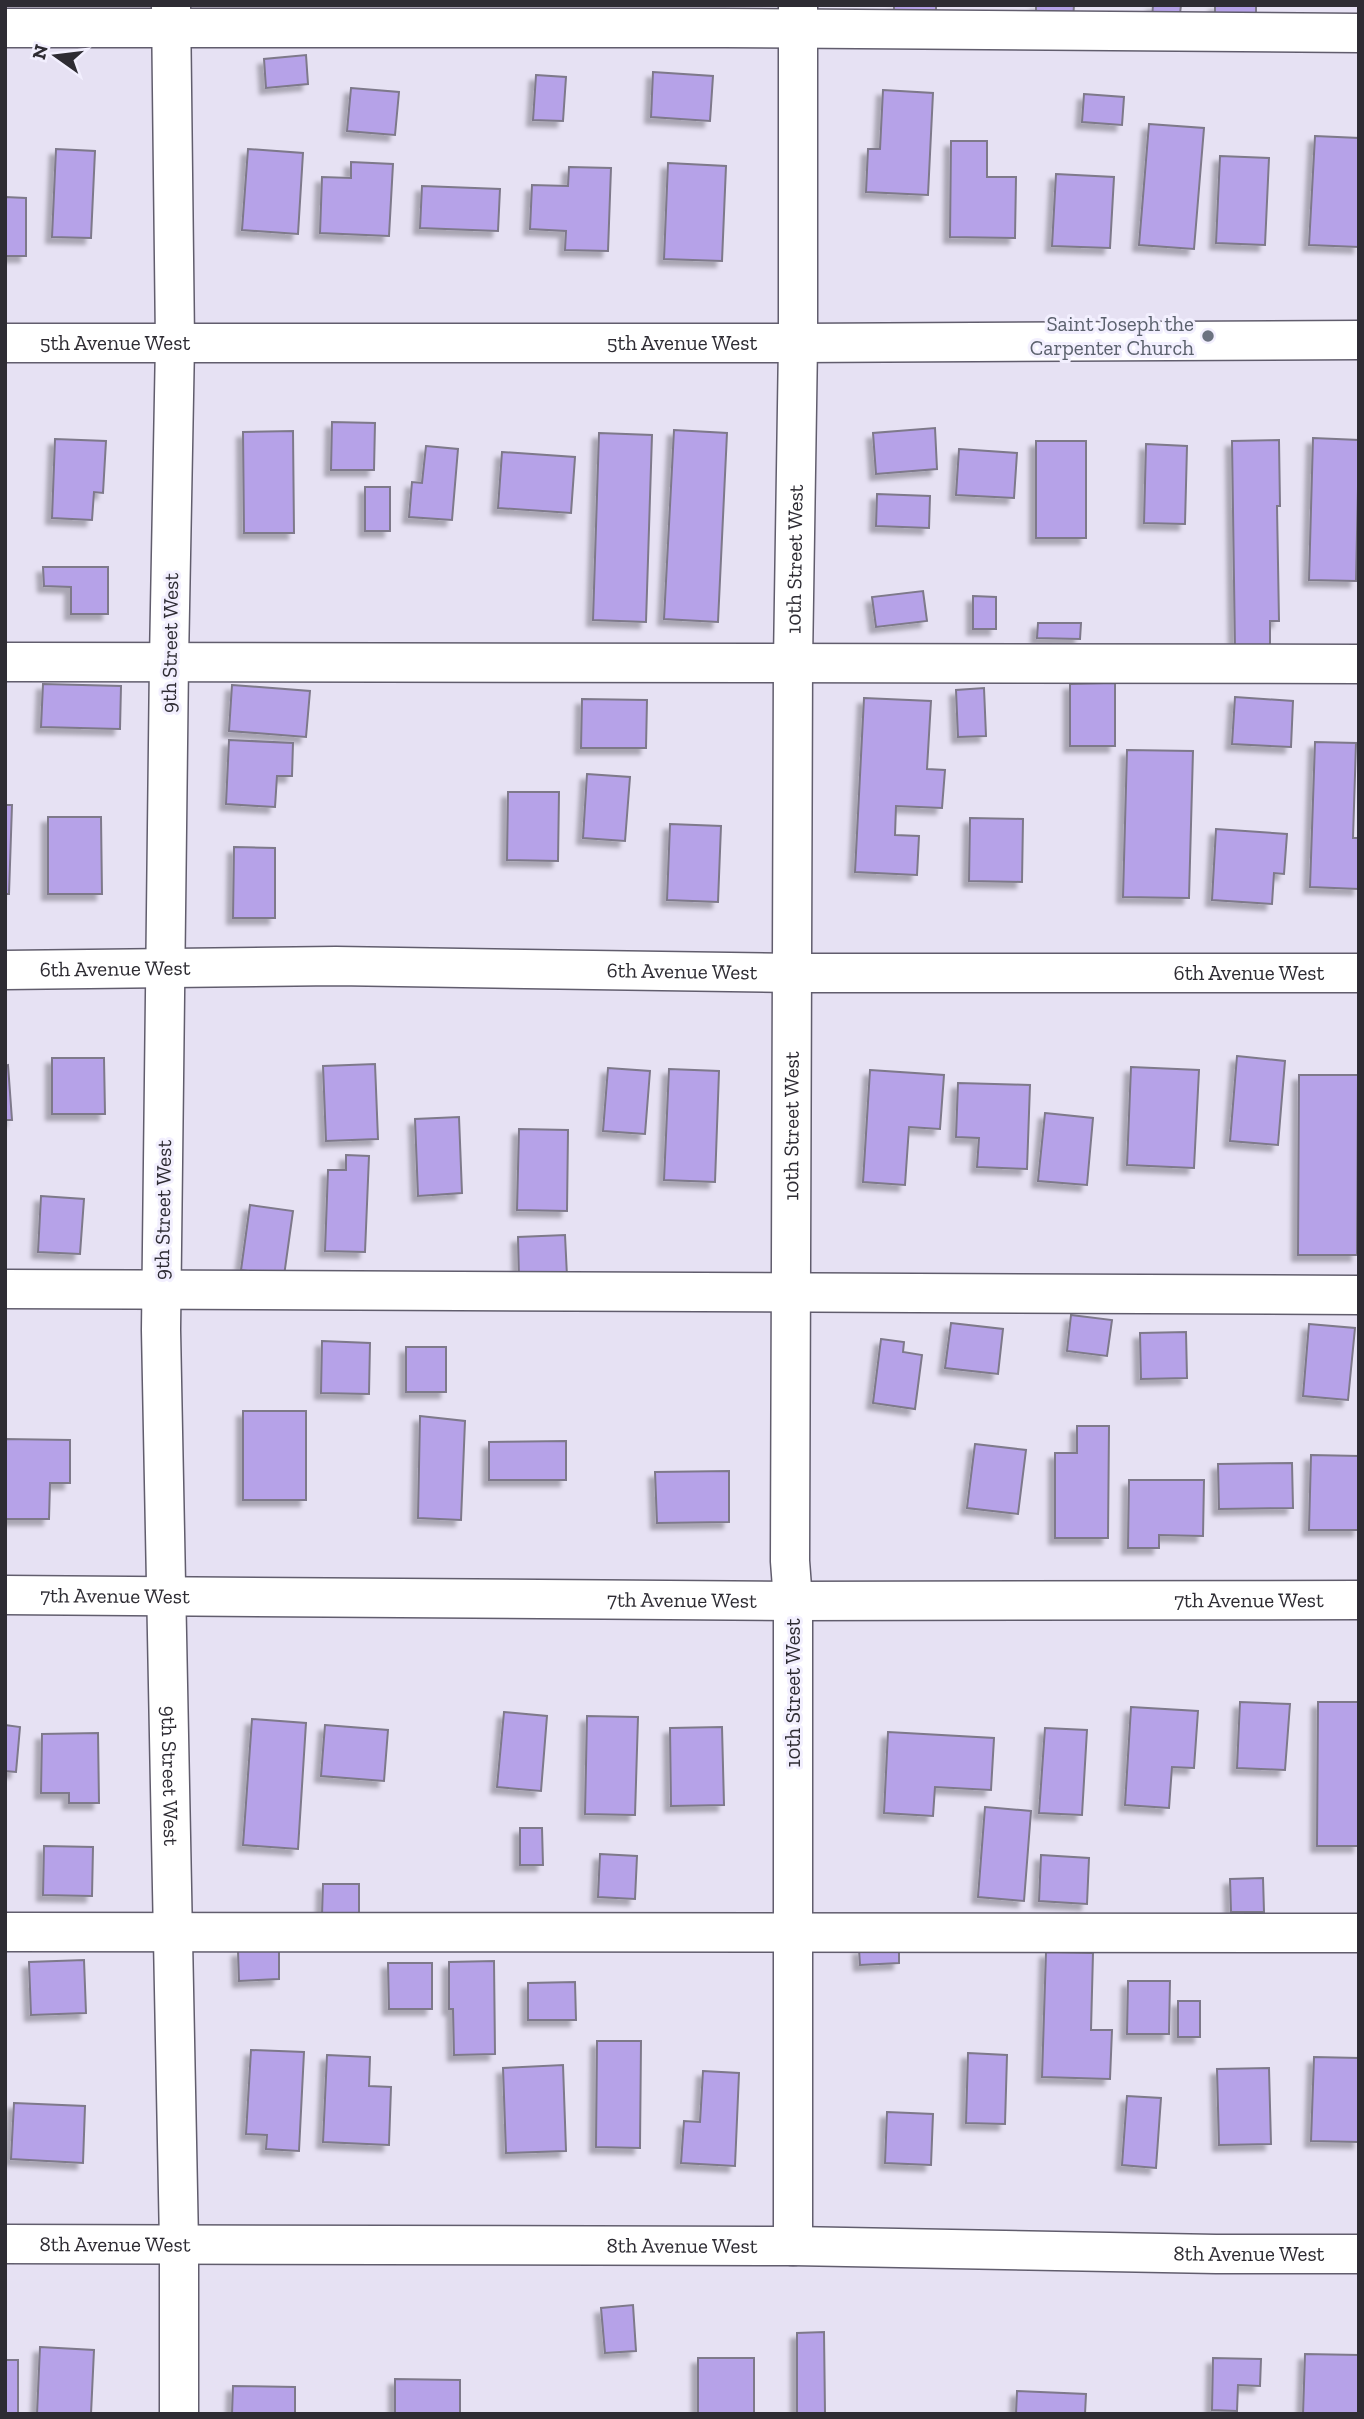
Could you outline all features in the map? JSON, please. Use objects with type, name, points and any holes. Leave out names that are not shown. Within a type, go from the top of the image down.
[{"type":"street","points":[[5,28],[171,16],[798,17],[1359,33]]},
{"type":"street","name":"9th Street West","points":[[171,16],[175,343],[162,1288],[179,2244],[179,2414]]},
{"type":"street","name":"10th Street West","points":[[793,2246],[793,1601],[790,1561],[798,17]]},
{"type":"street","name":"5th Avenue West","points":[[5,343],[1359,340]]},
{"type":"street","points":[[5,662],[1359,664]]},
{"type":"street","name":"6th Avenue West","points":[[5,970],[336,966],[793,974],[1359,973]]},
{"type":"street","points":[[5,1289],[1359,1295]]},
{"type":"street","name":"7th Avenue West","points":[[5,1595],[793,1601],[1359,1600]]},
{"type":"street","points":[[5,1932],[1359,1933]]},
{"type":"street","name":"8th Avenue West","points":[[5,2244],[793,2246],[1203,2254],[1359,2253]]},
{"type":"building","points":[[894,5],[936,5],[936,11],[894,10]]},
{"type":"building","points":[[1036,5],[1074,5],[1073,19],[1036,18]]},
{"type":"building","points":[[1153,5],[1181,5],[1179,22],[1152,18]]},
{"type":"building","points":[[1215,5],[1256,5],[1256,21],[1215,21]]},
{"type":"building","points":[[306,55],[308,84],[266,88],[264,59]]},
{"type":"building","points":[[653,72],[713,76],[710,121],[651,117]]},
{"type":"building","points":[[536,75],[566,77],[563,121],[533,120]]},
{"type":"building","points":[[351,88],[399,92],[395,135],[347,131]]},
{"type":"building","points":[[883,90],[933,93],[928,195],[866,192],[868,149],[880,149]]},
{"type":"building","points":[[1084,94],[1124,97],[1122,125],[1082,122]]},
{"type":"building","points":[[1149,124],[1204,128],[1194,249],[1139,245]]},
{"type":"building","points":[[1315,136],[1359,138],[1359,247],[1309,245]]},
{"type":"building","points":[[951,141],[987,141],[987,177],[1016,177],[1015,238],[950,237]]},
{"type":"building","points":[[56,149],[95,151],[91,238],[52,237]]},
{"type":"building","points":[[248,149],[303,153],[298,234],[242,230]]},
{"type":"building","points":[[1220,156],[1269,158],[1265,245],[1216,243]]},
{"type":"building","points":[[351,162],[393,164],[389,236],[320,233],[322,177],[351,178]]},
{"type":"building","points":[[668,163],[726,166],[722,261],[664,259]]},
{"type":"building","points":[[569,167],[611,168],[608,251],[565,250],[566,231],[530,229],[532,185],[568,186]]},
{"type":"building","points":[[1056,174],[1114,177],[1110,248],[1052,246]]},
{"type":"building","points":[[422,186],[500,189],[498,231],[420,228]]},
{"type":"building","points":[[5,197],[26,198],[26,256],[5,256]]},
{"type":"building","points":[[332,422],[375,423],[374,470],[331,470]]},
{"type":"building","points":[[935,428],[937,469],[876,474],[873,433]]},
{"type":"building","points":[[674,430],[727,433],[718,622],[664,619]]},
{"type":"building","points":[[293,431],[294,533],[244,533],[243,432]]},
{"type":"building","points":[[599,433],[652,435],[646,622],[593,620]]},
{"type":"building","points":[[1313,438],[1359,440],[1356,581],[1309,580]]},
{"type":"building","points":[[55,439],[106,441],[103,493],[94,492],[92,520],[52,518]]},
{"type":"building","points":[[1279,440],[1279,621],[1270,621],[1270,649],[1235,650],[1232,441]]},
{"type":"building","points":[[1036,441],[1086,441],[1086,538],[1036,538]]},
{"type":"building","points":[[1146,444],[1187,446],[1185,524],[1144,523]]},
{"type":"building","points":[[426,446],[458,449],[452,520],[409,517],[412,482],[422,483]]},
{"type":"building","points":[[959,449],[1017,453],[1014,498],[956,495]]},
{"type":"building","points":[[502,452],[575,457],[571,513],[498,508]]},
{"type":"building","points":[[365,487],[390,487],[390,531],[365,531]]},
{"type":"building","points":[[877,494],[930,496],[929,528],[876,526]]},
{"type":"building","points":[[43,567],[108,567],[108,614],[71,614],[71,587],[44,586]]},
{"type":"building","points":[[923,591],[927,621],[876,627],[872,597]]},
{"type":"building","points":[[973,596],[996,597],[996,629],[973,629]]},
{"type":"building","points":[[1038,623],[1081,623],[1080,639],[1037,638]]},
{"type":"building","points":[[1115,683],[1115,746],[1070,746],[1070,684]]},
{"type":"building","points":[[43,684],[121,686],[120,729],[41,727]]},
{"type":"building","points":[[232,685],[310,691],[306,737],[229,731]]},
{"type":"building","points":[[984,688],[986,736],[958,737],[956,690]]},
{"type":"building","points":[[1235,697],[1293,701],[1291,747],[1232,744]]},
{"type":"building","points":[[864,698],[931,701],[927,769],[945,770],[942,808],[896,806],[895,835],[919,836],[917,875],[855,872]]},
{"type":"building","points":[[582,699],[647,700],[646,748],[581,748]]},
{"type":"building","points":[[229,740],[293,743],[292,776],[277,776],[275,807],[226,804]]},
{"type":"building","points":[[1315,742],[1356,743],[1353,838],[1359,838],[1359,889],[1310,887]]},
{"type":"building","points":[[1127,750],[1193,751],[1189,898],[1123,897]]},
{"type":"building","points":[[587,774],[630,777],[625,841],[583,838]]},
{"type":"building","points":[[508,792],[559,792],[558,861],[507,860]]},
{"type":"building","points":[[5,805],[12,805],[9,894],[5,894]]},
{"type":"building","points":[[48,817],[101,817],[102,894],[48,894]]},
{"type":"building","points":[[970,818],[1023,819],[1022,882],[969,881]]},
{"type":"building","points":[[670,824],[721,826],[718,902],[667,900]]},
{"type":"building","points":[[1216,829],[1287,834],[1284,874],[1274,873],[1272,904],[1212,900]]},
{"type":"building","points":[[234,847],[275,848],[275,918],[233,918]]},
{"type":"building","points":[[1237,1056],[1285,1061],[1278,1145],[1230,1141]]},
{"type":"building","points":[[52,1058],[104,1058],[105,1114],[52,1114]]},
{"type":"building","points":[[375,1064],[378,1139],[326,1141],[323,1066]]},
{"type":"building","points":[[8,1065],[12,1120],[5,1120],[5,1066]]},
{"type":"building","points":[[1131,1067],[1199,1070],[1194,1168],[1127,1165]]},
{"type":"building","points":[[608,1068],[650,1071],[645,1134],[603,1131]]},
{"type":"building","points":[[669,1069],[719,1071],[715,1182],[664,1180]]},
{"type":"building","points":[[870,1070],[944,1075],[940,1129],[909,1127],[905,1185],[863,1182]]},
{"type":"building","points":[[1299,1075],[1358,1075],[1357,1255],[1298,1255]]},
{"type":"building","points":[[958,1083],[1030,1085],[1027,1169],[977,1167],[979,1138],[956,1137]]},
{"type":"building","points":[[1045,1113],[1093,1118],[1087,1185],[1038,1181]]},
{"type":"building","points":[[459,1117],[462,1193],[418,1196],[415,1119]]},
{"type":"building","points":[[519,1129],[568,1130],[567,1211],[517,1210]]},
{"type":"building","points":[[346,1155],[369,1156],[365,1252],[325,1251],[328,1170],[346,1170]]},
{"type":"building","points":[[41,1196],[84,1199],[80,1254],[38,1252]]},
{"type":"building","points":[[250,1205],[293,1211],[284,1276],[241,1270]]},
{"type":"building","points":[[565,1235],[567,1276],[519,1278],[518,1237]]},
{"type":"building","points":[[1071,1315],[1112,1320],[1107,1356],[1067,1351]]},
{"type":"building","points":[[951,1323],[1003,1329],[998,1374],[945,1368]]},
{"type":"building","points":[[1309,1324],[1355,1328],[1348,1400],[1303,1396]]},
{"type":"building","points":[[1186,1332],[1187,1378],[1141,1379],[1140,1333]]},
{"type":"building","points":[[881,1339],[904,1342],[903,1352],[922,1355],[915,1409],[873,1403]]},
{"type":"building","points":[[322,1341],[370,1343],[369,1394],[321,1393]]},
{"type":"building","points":[[406,1347],[446,1347],[446,1392],[406,1392]]},
{"type":"building","points":[[243,1411],[306,1411],[306,1500],[243,1500]]},
{"type":"building","points":[[420,1416],[465,1421],[461,1520],[418,1518]]},
{"type":"building","points":[[1077,1426],[1109,1426],[1108,1538],[1055,1538],[1055,1453],[1077,1453]]},
{"type":"building","points":[[5,1439],[70,1440],[70,1483],[50,1483],[49,1519],[5,1519]]},
{"type":"building","points":[[566,1441],[566,1480],[489,1480],[489,1442]]},
{"type":"building","points":[[975,1444],[1026,1450],[1018,1514],[967,1508]]},
{"type":"building","points":[[1311,1455],[1359,1456],[1359,1530],[1309,1530]]},
{"type":"building","points":[[1292,1463],[1293,1508],[1219,1509],[1218,1464]]},
{"type":"building","points":[[729,1471],[729,1522],[657,1523],[655,1472]]},
{"type":"building","points":[[1129,1480],[1204,1480],[1203,1536],[1159,1535],[1159,1548],[1128,1548]]},
{"type":"building","points":[[1240,1702],[1290,1704],[1285,1770],[1237,1768]]},
{"type":"building","points":[[1318,1702],[1359,1702],[1359,1846],[1317,1846]]},
{"type":"building","points":[[1131,1707],[1198,1711],[1194,1768],[1172,1767],[1169,1808],[1125,1805]]},
{"type":"building","points":[[504,1712],[547,1716],[541,1791],[497,1787]]},
{"type":"building","points":[[587,1716],[638,1717],[635,1815],[585,1814]]},
{"type":"building","points":[[252,1719],[306,1723],[298,1849],[243,1845]]},
{"type":"building","points":[[5,1725],[20,1727],[16,1772],[5,1771]]},
{"type":"building","points":[[325,1725],[388,1730],[384,1781],[321,1776]]},
{"type":"building","points":[[722,1727],[724,1805],[671,1806],[670,1728]]},
{"type":"building","points":[[1045,1728],[1087,1730],[1082,1815],[1039,1813]]},
{"type":"building","points":[[888,1732],[994,1738],[991,1790],[935,1787],[933,1816],[884,1813]]},
{"type":"building","points":[[98,1733],[99,1803],[69,1803],[69,1793],[41,1793],[42,1734]]},
{"type":"building","points":[[985,1807],[1031,1811],[1024,1901],[978,1897]]},
{"type":"building","points":[[520,1828],[542,1828],[543,1865],[520,1865]]},
{"type":"building","points":[[44,1846],[93,1847],[92,1896],[43,1895]]},
{"type":"building","points":[[600,1854],[637,1856],[635,1899],[598,1897]]},
{"type":"building","points":[[1041,1855],[1089,1858],[1087,1904],[1039,1901]]},
{"type":"building","points":[[1263,1878],[1264,1912],[1231,1912],[1230,1879]]},
{"type":"building","points":[[323,1884],[359,1884],[359,1915],[322,1915]]},
{"type":"building","points":[[899,1947],[899,1963],[860,1965],[859,1949]]},
{"type":"building","points":[[279,1950],[279,1979],[239,1981],[238,1951]]},
{"type":"building","points":[[1046,1952],[1093,1953],[1091,2030],[1112,2030],[1110,2079],[1042,2077]]},
{"type":"building","points":[[84,1960],[86,2013],[31,2015],[29,1962]]},
{"type":"building","points":[[494,1961],[495,2054],[454,2055],[453,2009],[449,2009],[449,1962]]},
{"type":"building","points":[[388,1963],[432,1963],[432,2009],[389,2009]]},
{"type":"building","points":[[1128,1981],[1170,1981],[1169,2034],[1127,2034]]},
{"type":"building","points":[[575,1982],[576,2020],[528,2020],[528,1983]]},
{"type":"building","points":[[1178,2001],[1200,2001],[1200,2037],[1178,2037]]},
{"type":"building","points":[[597,2041],[641,2041],[640,2148],[596,2147]]},
{"type":"building","points":[[251,2050],[304,2052],[299,2151],[266,2149],[267,2135],[246,2134]]},
{"type":"building","points":[[968,2053],[1007,2055],[1005,2124],[966,2123]]},
{"type":"building","points":[[327,2055],[370,2057],[369,2086],[391,2087],[389,2145],[323,2142]]},
{"type":"building","points":[[1314,2057],[1359,2058],[1359,2142],[1311,2141]]},
{"type":"building","points":[[563,2065],[566,2151],[506,2153],[503,2068]]},
{"type":"building","points":[[1269,2068],[1271,2144],[1219,2145],[1217,2069]]},
{"type":"building","points":[[703,2071],[739,2073],[735,2166],[681,2163],[684,2121],[700,2122]]},
{"type":"building","points":[[1127,2096],[1161,2098],[1156,2168],[1122,2165]]},
{"type":"building","points":[[14,2103],[85,2106],[83,2163],[11,2159]]},
{"type":"building","points":[[887,2112],[933,2114],[931,2165],[885,2163]]},
{"type":"building","points":[[633,2305],[636,2351],[605,2353],[601,2308]]},
{"type":"building","points":[[824,2332],[825,2414],[797,2414],[797,2333]]},
{"type":"building","points":[[40,2347],[94,2350],[91,2414],[37,2414]]},
{"type":"building","points":[[1305,2354],[1359,2355],[1359,2414],[1303,2414]]},
{"type":"building","points":[[698,2358],[754,2358],[754,2414],[698,2414]]},
{"type":"building","points":[[1213,2358],[1261,2359],[1260,2386],[1238,2385],[1237,2411],[1212,2410]]},
{"type":"building","points":[[5,2360],[18,2360],[18,2414],[5,2414]]},
{"type":"building","points":[[395,2379],[460,2380],[460,2414],[395,2414]]},
{"type":"building","points":[[233,2386],[295,2387],[295,2414],[232,2414]]},
{"type":"building","points":[[1017,2391],[1086,2394],[1085,2414],[1016,2414]]},
{"type":"place","name":"Saint Joseph the Carpenter Church","points":[[1208,336]]}]
